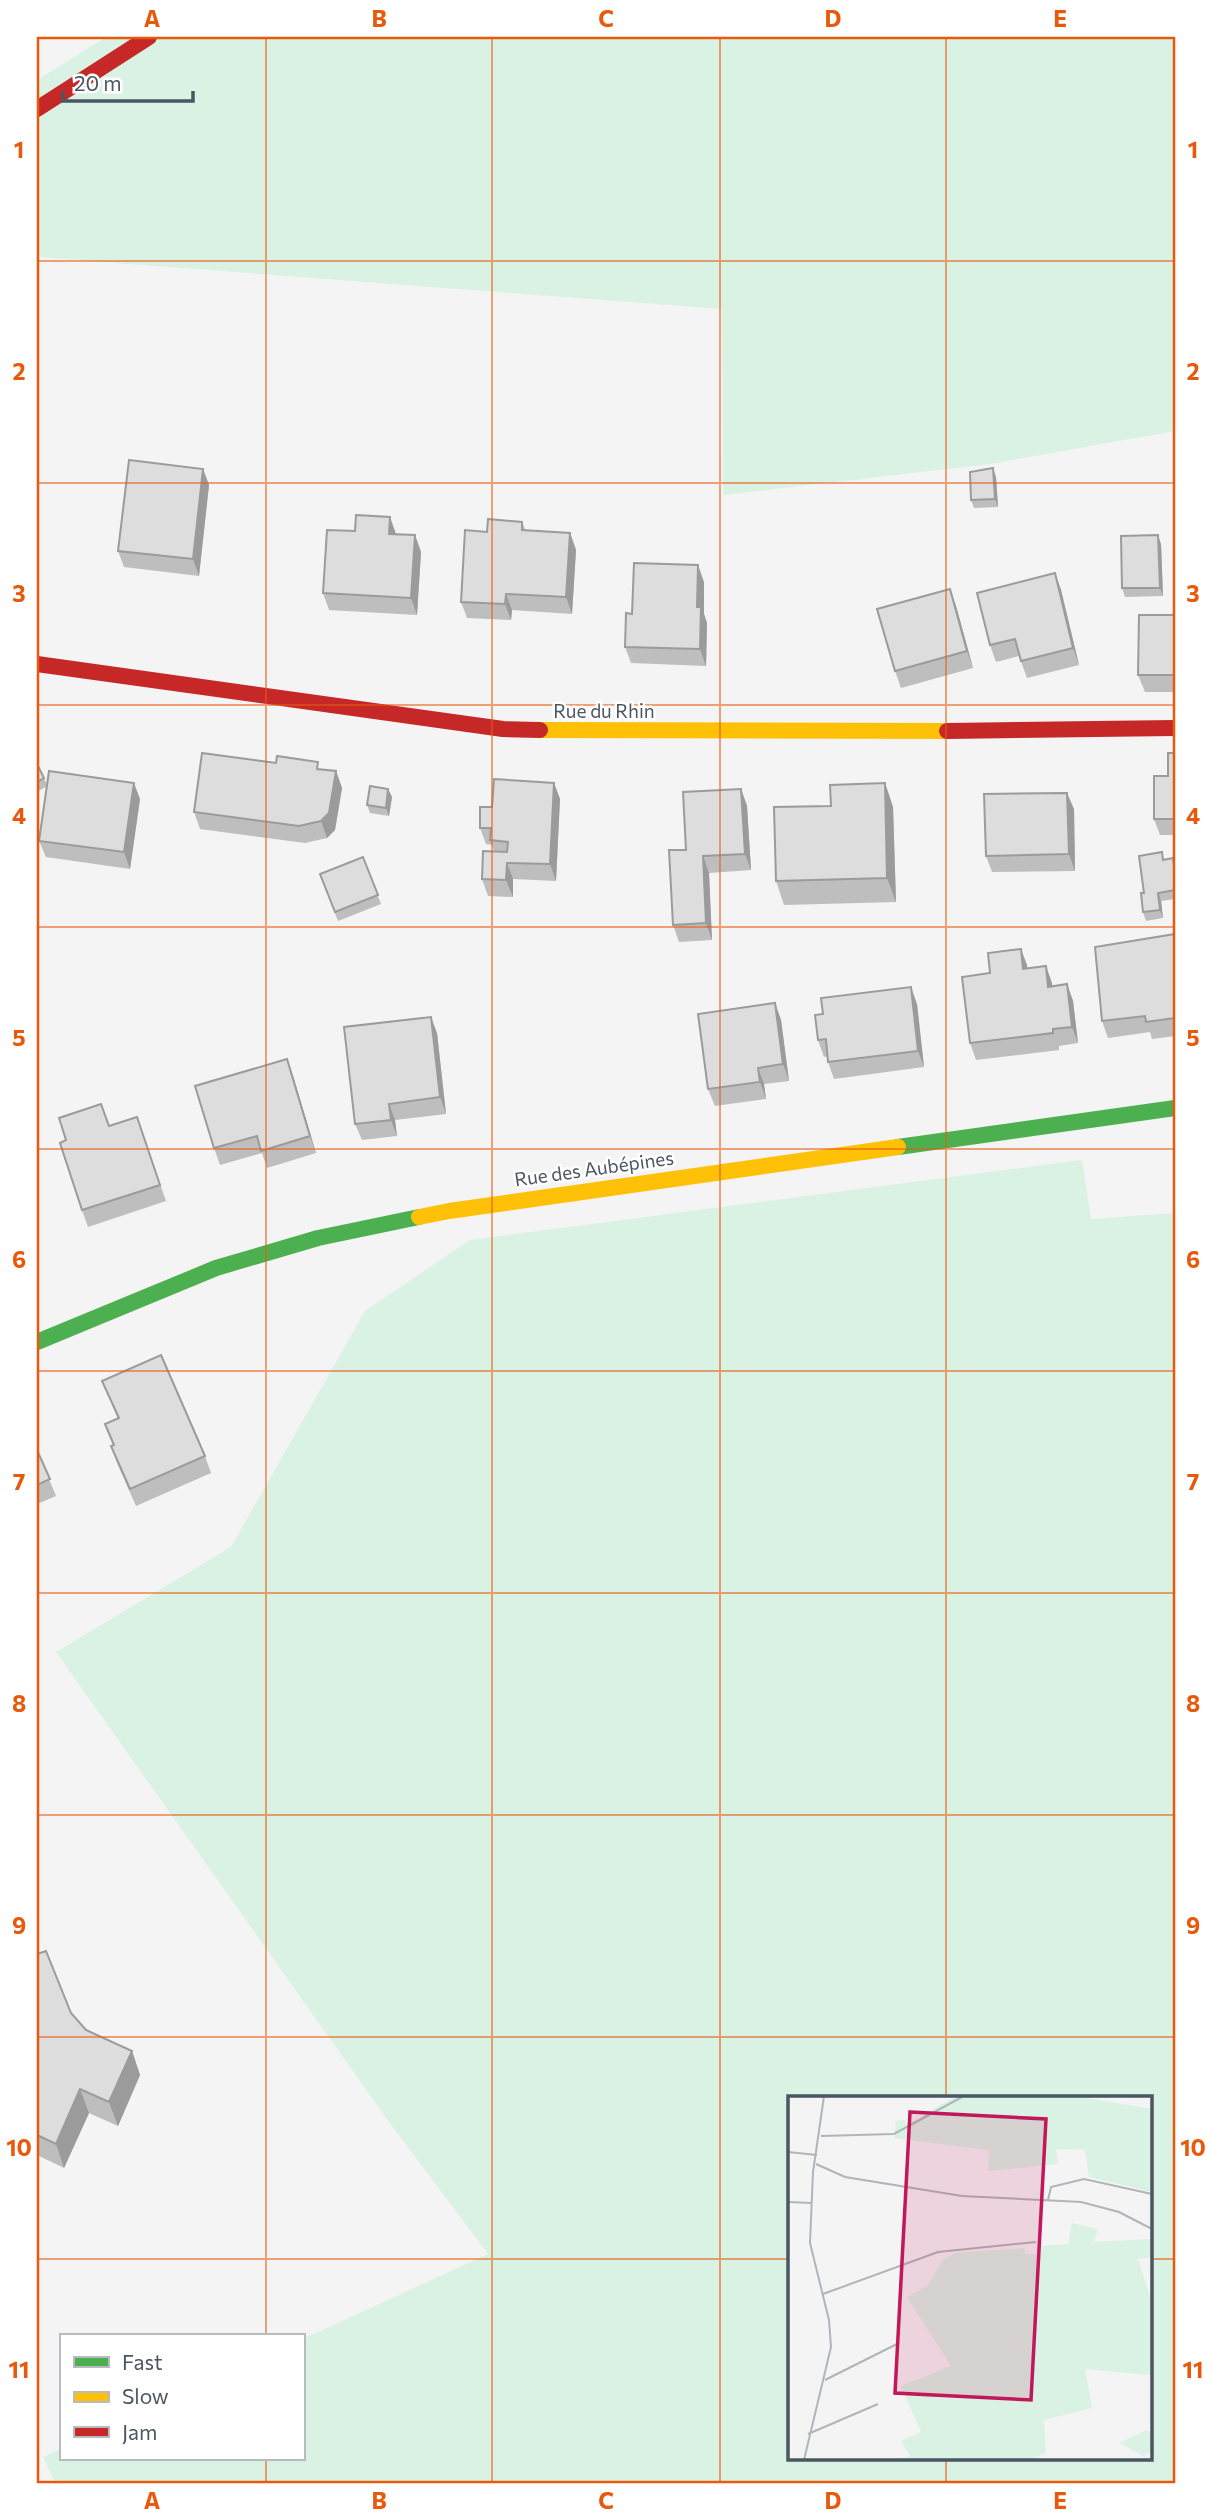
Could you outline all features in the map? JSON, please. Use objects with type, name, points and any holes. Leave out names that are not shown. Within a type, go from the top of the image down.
[{"type":"street","points":[[37,109],[149,37]]},
{"type":"street","name":"Rue du Rhin","points":[[37,664],[503,729],[902,732],[1175,728]]},
{"type":"street","name":"Rue des Aubépines","points":[[37,1342],[216,1268],[318,1238],[449,1211],[1175,1108]]},
{"type":"green space","points":[[106,37],[1175,37],[1175,431],[990,464],[723,495],[722,309],[37,257],[37,80]]},
{"type":"green space","points":[[1082,1160],[1091,1219],[1175,1213],[1175,2483],[55,2483],[43,2457],[60,2449],[60,2460],[304,2460],[304,2339],[488,2254],[389,2122],[56,1652],[231,1547],[365,1311],[470,1240]]},
{"type":"building","points":[[129,460],[203,469],[193,559],[118,551]]},
{"type":"building","points":[[993,468],[995,499],[971,500],[970,472]]},
{"type":"building","points":[[356,515],[390,517],[389,534],[415,535],[411,598],[323,593],[327,530],[355,531]]},
{"type":"building","points":[[488,519],[522,522],[522,530],[570,533],[566,597],[506,594],[505,604],[461,602],[465,530],[487,532]]},
{"type":"building","points":[[1158,535],[1160,588],[1122,588],[1121,536]]},
{"type":"building","points":[[634,563],[698,565],[700,649],[625,647],[626,613],[632,614]]},
{"type":"building","points":[[1055,573],[1073,648],[1021,661],[1015,639],[990,645],[977,593]]},
{"type":"building","points":[[950,589],[967,651],[895,671],[877,609]]},
{"type":"building","points":[[1139,615],[1175,615],[1175,675],[1138,675]]},
{"type":"building","points":[[202,753],[276,763],[277,756],[318,762],[317,769],[336,771],[329,813],[321,821],[299,826],[194,812]]},
{"type":"building","points":[[1168,753],[1175,753],[1175,819],[1154,819],[1154,776],[1168,776]]},
{"type":"building","points":[[37,764],[44,778],[37,782]]},
{"type":"building","points":[[49,771],[134,783],[124,852],[39,841]]},
{"type":"building","points":[[494,779],[554,783],[550,864],[507,863],[506,880],[482,879],[483,851],[507,852],[508,842],[490,840],[491,828],[480,828],[480,807],[492,807]]},
{"type":"building","points":[[885,783],[887,878],[776,881],[774,807],[831,806],[830,785]]},
{"type":"building","points":[[370,786],[388,789],[386,808],[367,805]]},
{"type":"building","points":[[741,789],[745,854],[703,856],[706,923],[673,925],[669,850],[686,850],[683,792]]},
{"type":"building","points":[[1067,793],[1069,854],[986,856],[984,794]]},
{"type":"building","points":[[1162,852],[1163,860],[1173,858],[1175,890],[1158,893],[1160,910],[1143,912],[1141,893],[1144,893],[1139,856]]},
{"type":"building","points":[[363,857],[378,895],[335,912],[320,874]]},
{"type":"building","points":[[1175,934],[1175,1018],[1146,1022],[1145,1016],[1102,1021],[1095,947]]},
{"type":"building","points":[[1021,949],[1023,969],[1046,966],[1048,987],[1067,984],[1072,1027],[1053,1029],[1053,1033],[970,1043],[962,977],[990,973],[988,953]]},
{"type":"building","points":[[911,987],[918,1051],[828,1062],[826,1039],[818,1040],[815,1015],[823,1014],[821,998]]},
{"type":"building","points":[[775,1003],[783,1064],[758,1068],[760,1082],[708,1089],[698,1014]]},
{"type":"building","points":[[431,1017],[440,1097],[389,1104],[391,1120],[355,1124],[344,1027]]},
{"type":"building","points":[[287,1059],[310,1136],[261,1151],[257,1136],[214,1148],[195,1086]]},
{"type":"building","points":[[101,1104],[109,1126],[137,1117],[160,1185],[82,1210],[60,1143],[66,1140],[59,1118]]},
{"type":"building","points":[[161,1355],[205,1456],[130,1489],[111,1446],[114,1445],[105,1424],[119,1418],[102,1381]]},
{"type":"building","points":[[37,1450],[50,1479],[37,1485]]},
{"type":"building","points":[[46,1951],[71,2013],[86,2030],[132,2051],[109,2102],[80,2089],[56,2144],[37,2135],[37,1954]]},
{"type":"traffic: fast","points":[[898,1147],[1175,1108]]},
{"type":"traffic: fast","points":[[37,1342],[216,1268],[318,1238],[419,1217]]},
{"type":"traffic: slow","points":[[540,730],[947,731]]},
{"type":"traffic: slow","points":[[419,1217],[898,1147]]},
{"type":"traffic: jam","points":[[37,109],[149,37]]},
{"type":"traffic: jam","points":[[37,664],[503,729],[540,730]]},
{"type":"traffic: jam","points":[[947,731],[1175,728]]}]
